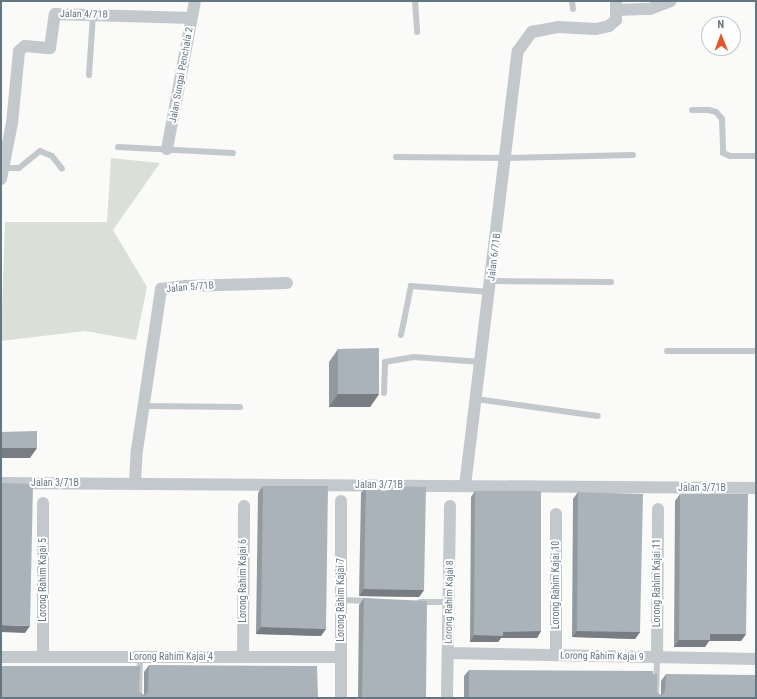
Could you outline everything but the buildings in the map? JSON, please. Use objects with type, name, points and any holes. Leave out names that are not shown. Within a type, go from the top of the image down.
[{"type":"street","name":"Jalan Sungai Penchala 2","points":[[167,149],[195,1]]},
{"type":"street","points":[[616,5],[650,9],[671,1]]},
{"type":"street","name":"Jalan 6/71B","points":[[465,486],[507,158],[518,51],[532,32],[558,27],[596,29],[609,26],[616,20],[616,5]]},
{"type":"street","name":"Jalan 4/71B","points":[[2,174],[12,123],[20,48],[50,48],[55,14],[191,18]]},
{"type":"street","name":"Jalan 5/71B","points":[[135,483],[137,450],[145,406],[161,289],[186,286],[287,283]]},
{"type":"street","name":"Jalan 3/71B","points":[[1,482],[756,488]]},
{"type":"street","name":"Lorong Rahim Kajai 7","points":[[341,501],[341,698]]},
{"type":"street","name":"Lorong Rahim Kajai 5","points":[[43,503],[43,658]]},
{"type":"street","name":"Lorong Rahim Kajai 6","points":[[242,657],[244,506]]},
{"type":"street","name":"Lorong Rahim Kajai 8","points":[[447,698],[450,506]]},
{"type":"street","name":"Lorong Rahim Kajai 11","points":[[657,658],[658,508]]},
{"type":"street","name":"Lorong Rahim Kajai 10","points":[[556,514],[556,655]]},
{"type":"street","name":"Lorong Rahim Kajai 9","points":[[448,653],[756,659]]},
{"type":"street","name":"Lorong Rahim Kajai 4","points":[[1,658],[341,657]]},
{"type":"lane","points":[[415,1],[417,32]]},
{"type":"lane","points":[[572,1],[573,9]]},
{"type":"lane","points":[[89,75],[93,14]]},
{"type":"lane","points":[[692,110],[709,110],[716,112],[722,119],[723,153],[730,156],[756,156]]},
{"type":"lane","points":[[118,146],[233,154]]},
{"type":"lane","points":[[2,174],[18,168],[40,151],[52,156],[62,169]]},
{"type":"lane","points":[[396,157],[507,158],[633,155]]},
{"type":"lane","points":[[401,335],[411,286],[490,286],[611,282]]},
{"type":"lane","points":[[667,351],[756,351]]},
{"type":"lane","points":[[384,393],[385,362],[414,357],[481,362]]},
{"type":"lane","points":[[476,399],[598,416]]},
{"type":"lane","points":[[145,406],[240,408]]},
{"type":"lane","points":[[341,600],[377,601]]},
{"type":"lane","points":[[413,602],[449,602]]},
{"type":"lane","points":[[139,698],[140,657]]},
{"type":"lane","points":[[656,698],[657,658]]},
{"type":"shaded area","points":[[111,158],[160,163],[113,230],[147,287],[136,340],[85,331],[1,341],[5,222],[107,222]]}]
